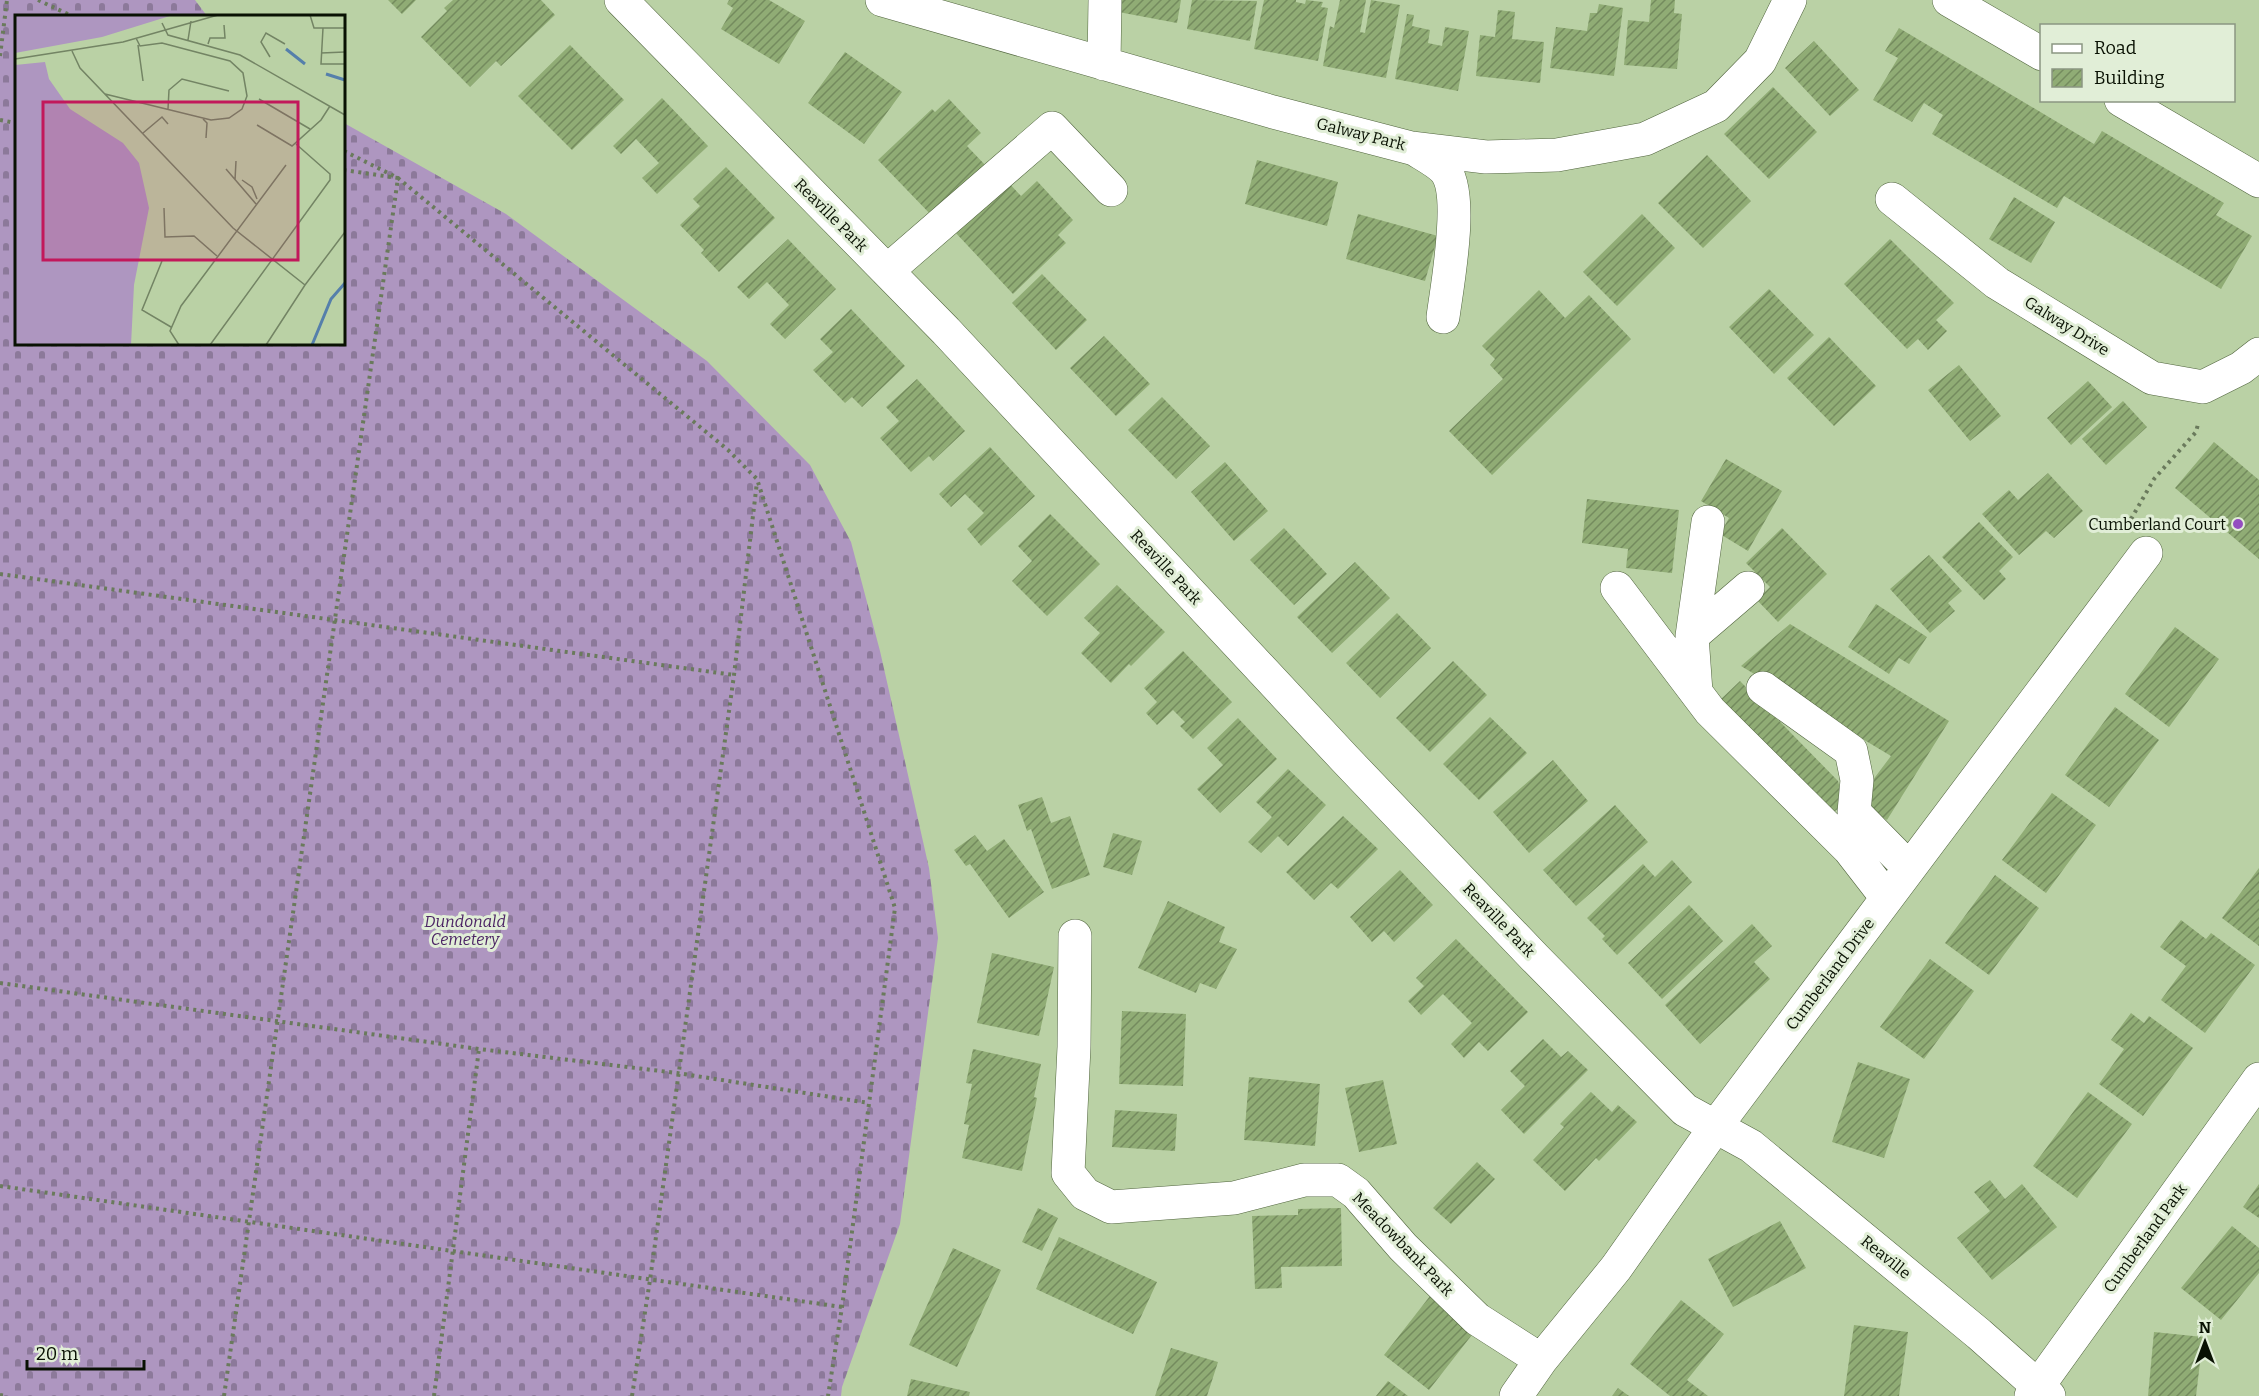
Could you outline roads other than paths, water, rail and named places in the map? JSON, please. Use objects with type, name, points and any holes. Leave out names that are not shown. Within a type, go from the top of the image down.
[{"type":"street","name":"Reaville Park","points":[[621,0],[946,331],[1346,760],[1535,958],[1685,1110],[1716,1126]]},
{"type":"street","name":"Galway Park","points":[[882,0],[1273,112],[1413,148],[1486,157],[1557,155],[1645,139],[1716,106],[1760,61],[1790,0]]},
{"type":"street","points":[[1104,64],[1106,0]]},
{"type":"street","points":[[1948,0],[2040,53]]},
{"type":"street","points":[[2124,102],[2259,181]]},
{"type":"street","points":[[887,271],[1052,128],[1112,190]]},
{"type":"street","points":[[1413,148],[1445,170],[1451,183],[1455,207],[1443,317]]},
{"type":"street","name":"Galway Drive","points":[[1892,199],[1997,283],[2152,378],[2203,387],[2253,369]]},
{"type":"street","points":[[1696,692],[1692,636],[1708,522]]},
{"type":"street","name":"Cumberland Drive","points":[[1516,1396],[1541,1360],[1616,1268],[1716,1126],[2146,553]]},
{"type":"street","points":[[1617,588],[1710,711],[1848,849],[1887,897]]},
{"type":"street","points":[[1692,636],[1748,588]]},
{"type":"street","points":[[1763,688],[1851,751],[1857,780],[1854,812],[1909,868]]},
{"type":"street","name":"Meadowbank Park","points":[[1075,936],[1074,1047],[1068,1173],[1085,1194],[1112,1207],[1234,1198],[1304,1180],[1338,1180],[1356,1193],[1403,1247],[1477,1319],[1541,1360]]},
{"type":"street","name":"Cumberland Park","points":[[2040,1393],[2259,1079]]},
{"type":"street","name":"Reaville","points":[[1716,1126],[1750,1146],[1979,1334],[2040,1393]]},
{"type":"place","name":"Cumberland Court","points":[[2238,524]]},
{"type":"park label","name":"Dundonald Cemetery","points":[[465,930]]}]
